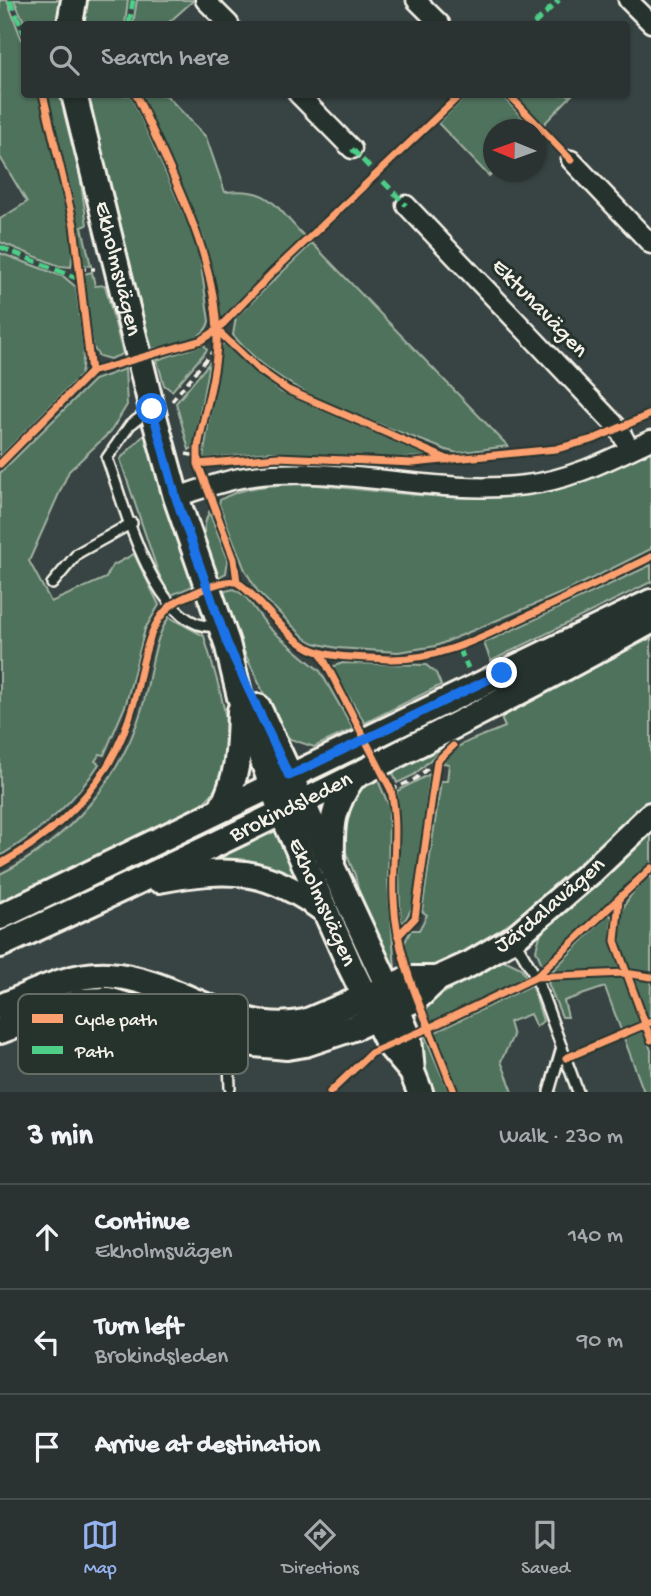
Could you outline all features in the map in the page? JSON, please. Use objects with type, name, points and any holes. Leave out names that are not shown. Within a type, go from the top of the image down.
[{"type":"street","points":[[71,21],[74,0]]},
{"type":"street","points":[[205,0],[226,21]]},
{"type":"street","points":[[416,0],[437,21]]},
{"type":"street","points":[[628,0],[651,23]]},
{"type":"street","name":"Ekholmsvägen","points":[[75,98],[162,405],[176,498],[223,635],[291,806],[326,912],[382,1003]]},
{"type":"street","points":[[302,98],[352,149]]},
{"type":"street","points":[[571,160],[651,244]]},
{"type":"street","name":"Ektunavägen","points":[[406,205],[620,429],[630,450]]},
{"type":"street","points":[[176,498],[225,481],[282,474],[481,488],[528,485],[574,474],[651,440]]},
{"type":"street","name":"Brokindsleden","points":[[0,917],[651,602]]},
{"type":"street","name":"Brokindsleden","points":[[0,945],[131,886],[353,776],[651,621]]},
{"type":"street","name":"Ekholmsvägen","points":[[223,635],[240,697],[280,780]]},
{"type":"street","points":[[221,809],[233,788],[239,764],[240,697]]},
{"type":"street","points":[[332,869],[332,818],[337,799],[353,776]]},
{"type":"street","name":"Ekholmsvägen","points":[[291,806],[332,869],[382,1003],[389,1045],[416,1082]]},
{"type":"street","name":"Järdalavägen","points":[[248,1049],[305,1044],[382,1003],[408,979],[437,979],[470,964],[514,938],[591,872],[651,815]]},
{"type":"street","points":[[131,886],[190,875],[243,873],[284,883],[326,912]]},
{"type":"street","name":"Järdalavägen","points":[[33,994],[68,980],[93,975],[136,979],[174,994]]},
{"type":"street","name":"Järdalavägen","points":[[0,1007],[18,1000]]},
{"type":"street","name":"Järdalavägen","points":[[248,1021],[276,1026],[306,1022],[382,1003]]},
{"type":"street","name":"Järdalavägen","points":[[0,1031],[18,1024]]},
{"type":"lane","points":[[162,405],[130,425],[107,457],[164,598],[181,617],[223,635]]},
{"type":"lane","points":[[51,583],[78,552],[132,523]]},
{"type":"lane","points":[[514,938],[537,977],[578,1092]]},
{"type":"lane","points":[[549,1092],[562,1047]]},
{"type":"lane","points":[[230,1088],[232,1074]]},
{"type":"path","points":[[79,269],[95,269]]},
{"type":"path","points":[[162,405],[217,346]]},
{"type":"path","points":[[183,444],[186,455],[197,456]]},
{"type":"path","points":[[391,790],[415,779],[437,761]]},
{"type":"green space","points":[[0,0],[7,0],[21,38],[21,98],[41,98],[74,242],[71,267],[59,266],[0,242],[0,219],[27,202],[0,157]]},
{"type":"green space","points":[[14,0],[60,0],[57,21],[24,21]]},
{"type":"green space","points":[[85,0],[128,0],[125,21],[82,21]]},
{"type":"green space","points":[[137,0],[194,0],[170,21],[134,21]]},
{"type":"green space","points":[[48,98],[63,98],[79,169],[87,225],[82,227],[91,266],[83,265],[73,200]]},
{"type":"green space","points":[[87,98],[132,98],[198,245],[209,321],[201,334],[194,338],[152,349],[100,158]]},
{"type":"green space","points":[[142,98],[169,98],[206,137],[225,192],[241,191],[263,196],[305,237],[221,320],[217,312],[203,237]]},
{"type":"green space","points":[[464,98],[504,98],[524,119],[483,119],[483,170],[438,123]]},
{"type":"green space","points":[[516,98],[569,98],[546,122],[546,119],[537,119]]},
{"type":"green space","points":[[312,243],[508,446],[457,453],[446,450],[304,392],[254,357],[233,335],[236,317]]},
{"type":"green space","points":[[0,253],[64,277],[76,287],[84,350],[81,375],[0,457]]},
{"type":"green space","points":[[92,272],[95,286],[105,285],[123,354],[110,359],[99,356],[93,347],[83,279],[84,274]]},
{"type":"green space","points":[[224,343],[281,392],[431,457],[369,459],[269,452],[203,459],[220,347]]},
{"type":"green space","points":[[204,344],[207,350],[172,391],[164,385],[157,360]]},
{"type":"green space","points":[[209,363],[194,447],[189,450],[176,403]]},
{"type":"green space","points":[[125,369],[127,405],[111,431],[69,471],[29,561],[51,602],[106,578],[112,566],[134,554],[159,605],[145,629],[126,704],[104,755],[100,754],[95,761],[99,764],[79,791],[55,816],[0,856],[0,473],[94,380]]},
{"type":"green space","points":[[147,432],[193,586],[169,596],[158,572],[120,459]]},
{"type":"green space","points":[[651,451],[651,549],[571,589],[436,646],[398,652],[337,648],[305,638],[258,592],[245,570],[219,504],[220,500],[239,491],[304,484],[451,497],[509,497],[565,486]]},
{"type":"green space","points":[[209,512],[228,559],[226,573],[217,578],[204,537]]},
{"type":"green space","points":[[651,565],[651,582],[491,661],[484,643]]},
{"type":"green space","points":[[234,589],[245,596],[269,628],[320,671],[353,729],[314,747],[290,739],[280,728],[242,647],[221,592]]},
{"type":"green space","points":[[169,617],[204,636],[217,679],[227,726],[228,749],[224,770],[215,790],[199,806],[0,905],[0,874],[48,844],[90,804],[107,782],[134,732],[143,705],[155,648]]},
{"type":"green space","points":[[651,638],[651,801],[571,879],[510,929],[478,949],[445,963],[411,972],[404,944],[411,930],[419,930],[427,915],[422,911],[441,781],[447,781],[449,764],[443,763],[447,756],[461,745],[505,727],[501,718],[516,708]]},
{"type":"green space","points":[[343,663],[426,665],[436,673],[441,685],[365,723],[333,671],[334,666]]},
{"type":"green space","points":[[443,748],[414,775],[397,783],[392,771]]},
{"type":"green space","points":[[430,774],[414,904],[404,922],[401,921],[400,906],[397,791]]},
{"type":"green space","points":[[377,778],[389,806],[388,883],[395,968],[384,959],[364,915],[355,875],[344,848],[342,832],[352,794]]},
{"type":"green space","points":[[275,824],[304,884],[260,864],[202,859]]},
{"type":"green space","points":[[651,830],[651,863],[543,967],[536,950],[541,932]]},
{"type":"green space","points":[[651,873],[651,974],[628,970],[619,928],[624,906]]},
{"type":"green space","points":[[609,914],[612,917],[611,937],[620,970],[549,974]]},
{"type":"green space","points":[[506,961],[521,968],[526,977],[432,1023],[424,1005],[497,962]]},
{"type":"green space","points":[[620,976],[624,979],[641,1025],[622,1033],[605,987],[564,1001],[568,1017],[562,1017],[548,983],[552,980]]},
{"type":"green space","points":[[633,977],[651,980],[650,1019],[647,1019]]},
{"type":"green space","points":[[532,985],[543,1021],[536,1027],[530,1014],[509,1022],[513,1036],[501,1061],[513,1092],[458,1092],[433,1033]]},
{"type":"green space","points":[[643,1030],[651,1050],[651,1092],[644,1092],[624,1038]]},
{"type":"green space","points":[[425,1036],[449,1092],[430,1092],[422,1069],[417,1039]]},
{"type":"marked path","points":[[10,0],[21,26]]},
{"type":"marked path","points":[[130,21],[133,0]]},
{"type":"marked path","points":[[537,21],[559,0]]},
{"type":"marked path","points":[[352,149],[406,205]]},
{"type":"marked path","points":[[0,247],[79,279]]},
{"type":"marked path","points":[[459,648],[468,668]]},
{"type":"cycle path","points":[[44,98],[74,225],[91,372]]},
{"type":"cycle path","points":[[138,98],[190,215],[210,278],[217,342],[198,447],[198,464],[234,559],[237,582]]},
{"type":"cycle path","points":[[0,464],[91,372],[202,340],[217,330],[273,272],[457,98]]},
{"type":"cycle path","points":[[512,98],[571,160]]},
{"type":"cycle path","points":[[217,330],[258,369],[288,390],[449,460]]},
{"type":"cycle path","points":[[198,464],[278,457],[413,463],[556,449],[594,439],[651,414]]},
{"type":"cycle path","points":[[0,864],[60,822],[97,781],[112,758],[126,727],[154,628],[172,605],[185,597],[217,584],[235,582],[249,591],[289,633],[309,648],[337,656],[406,659],[442,652],[476,639],[651,557]]},
{"type":"cycle path","points":[[320,652],[391,790],[395,817],[395,916],[401,949],[429,1028],[371,1053],[330,1092]]},
{"type":"cycle path","points":[[398,936],[415,918],[437,761],[453,746]]},
{"type":"cycle path","points":[[454,1092],[429,1028],[536,977],[651,868]]},
{"type":"cycle path","points":[[619,900],[615,941],[651,1040]]},
{"type":"cycle path","points":[[536,977],[625,973],[651,977]]},
{"type":"cycle path","points":[[566,1058],[651,1022]]},
{"type":"route","points":[[152,409],[176,498],[207,590],[227,643],[289,776],[502,673]]}]
